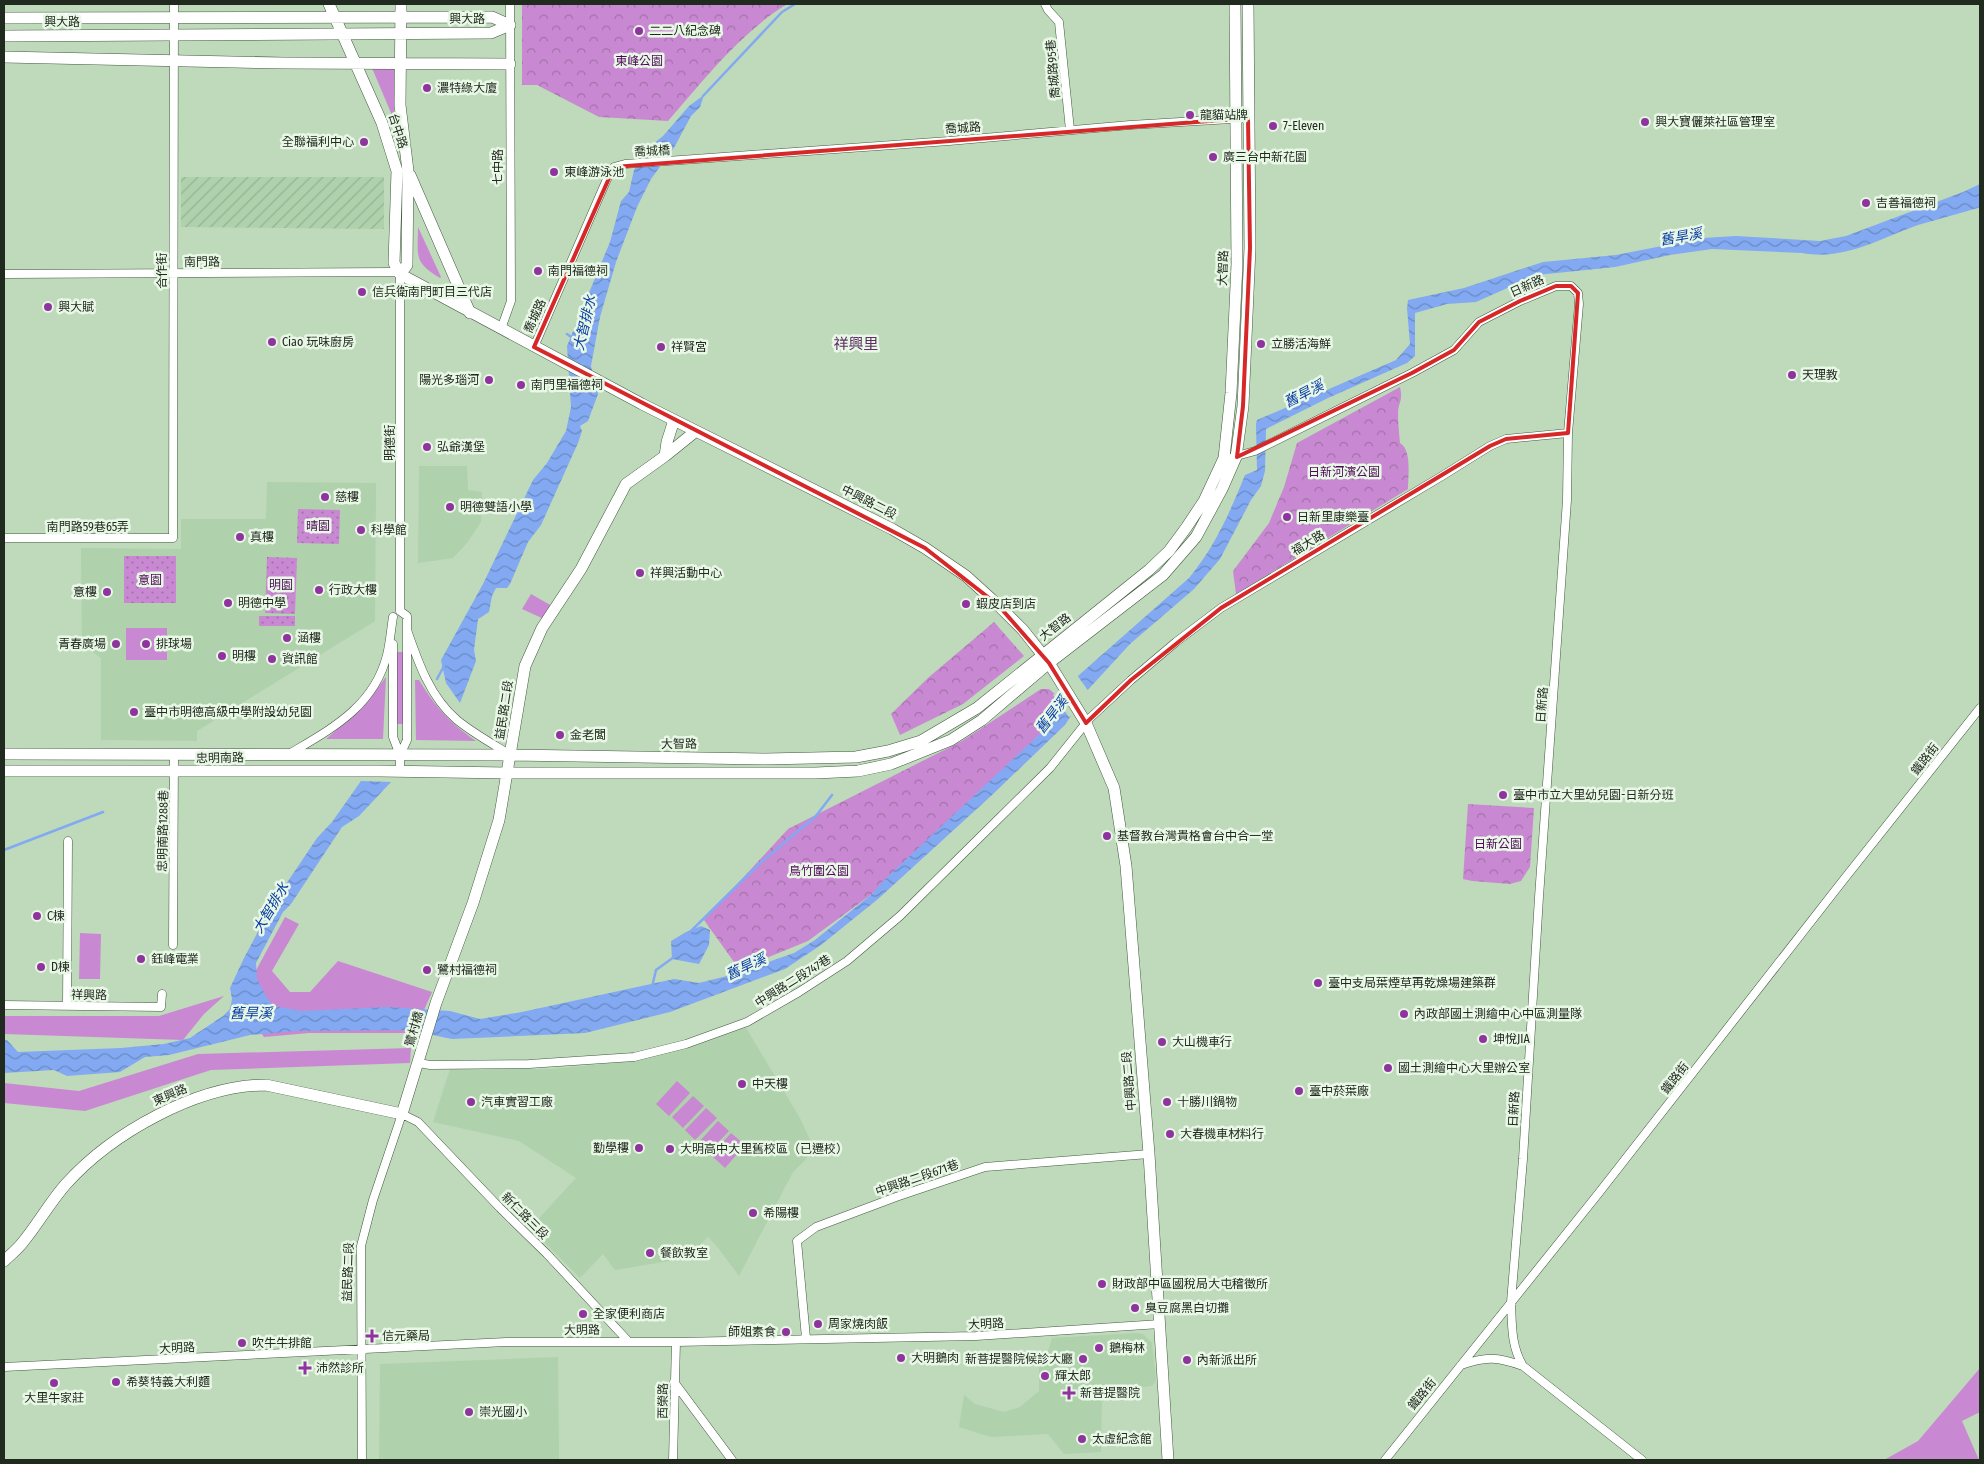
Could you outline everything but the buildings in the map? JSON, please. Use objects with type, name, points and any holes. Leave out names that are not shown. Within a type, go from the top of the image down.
[{"type":"street","name":"合作街","points":[[173,538],[174,4]]},
{"type":"street","name":"台中路","points":[[329,4],[382,123],[396,171],[394,263],[400,274],[407,265],[408,171],[400,105],[401,4]]},
{"type":"street","name":"七中路","points":[[501,329],[510,301],[510,4]]},
{"type":"street","name":"大智路","points":[[436,771],[508,773],[805,773],[858,771],[883,766],[951,740],[982,720],[1046,659],[1169,551],[1204,501],[1224,458],[1231,393],[1237,264],[1235,4]]},
{"type":"street","name":"大智路","points":[[400,755],[766,759],[856,757],[872,754],[921,741],[943,729],[977,708],[1163,575],[1196,537],[1222,489],[1236,457],[1243,406],[1250,248],[1248,4]]},
{"type":"street","name":"喬城路95巷","points":[[1047,7],[1060,22],[1070,130]]},
{"type":"street","name":"興大路","points":[[4,18],[492,16],[510,25]]},
{"type":"street","name":"興大路","points":[[4,36],[491,33],[510,25]]},
{"type":"street","points":[[4,57],[510,64]]},
{"type":"street","name":"喬城路","points":[[680,160],[1248,118]]},
{"type":"street","name":"喬城橋","points":[[625,164],[680,160]]},
{"type":"street","name":"喬城路","points":[[538,349],[607,179],[614,167],[625,164]]},
{"type":"street","name":"台中路","points":[[408,171],[470,313]]},
{"type":"street","name":"南門路","points":[[4,274],[394,272],[400,274]]},
{"type":"street","points":[[400,274],[407,276],[470,313],[538,349]]},
{"type":"street","name":"明德街","points":[[400,274],[400,611],[407,616],[407,740],[400,755]]},
{"type":"street","name":"日新路","points":[[1224,458],[1236,457],[1255,451],[1412,374],[1454,350],[1479,322],[1544,290],[1564,285],[1571,286],[1578,293],[1579,304],[1568,433],[1566,519],[1522,1168],[1511,1302],[1513,1342],[1516,1354],[1523,1366],[1642,1460]]},
{"type":"street","name":"中興路二段","points":[[538,349],[626,396],[892,529],[925,548],[966,576],[998,605],[1046,659],[1086,723],[1114,788],[1126,866],[1149,1154],[1160,1324],[1160,1381],[1168,1460]]},
{"type":"street","points":[[666,456],[667,442],[674,420]]},
{"type":"street","name":"益民路二段","points":[[436,1003],[473,903],[499,820],[525,666],[542,628],[580,569],[626,484],[666,456],[696,431]]},
{"type":"street","name":"福大路","points":[[1086,723],[1131,680],[1176,642],[1221,608],[1490,446],[1506,439],[1568,433]]},
{"type":"street","name":"南門路59巷65弄","points":[[4,538],[173,538]]},
{"type":"street","points":[[286,755],[345,719],[371,691],[378,680],[388,654],[393,617],[400,611]]},
{"type":"street","name":"明德街","points":[[393,617],[393,736],[400,755],[400,771]]},
{"type":"street","points":[[407,630],[422,673],[445,708],[457,720],[510,755]]},
{"type":"street","name":"鐵路街","points":[[1385,1460],[1980,708]]},
{"type":"street","name":"中興路二段747巷","points":[[419,1063],[430,1065],[504,1066],[634,1057],[687,1045],[747,1022],[847,961],[914,904],[1017,803],[1050,768],[1086,723]]},
{"type":"street","name":"忠明南路","points":[[4,754],[174,756],[400,755]]},
{"type":"street","name":"忠明南路1288巷","points":[[173,945],[174,756]]},
{"type":"street","name":"忠明南路","points":[[4,771],[436,771]]},
{"type":"street","points":[[67,1006],[68,841]]},
{"type":"street","name":"祥興路","points":[[4,1006],[161,1007],[162,994]]},
{"type":"street","name":"鷺村橋","points":[[419,1063],[436,1003]]},
{"type":"street","name":"益民路二段","points":[[362,1460],[360,1246],[373,1200],[419,1063]]},
{"type":"street","name":"東興路","points":[[4,1261],[23,1243],[67,1184],[115,1141],[145,1121],[203,1096],[248,1084],[266,1084],[402,1114]]},
{"type":"street","name":"新仁路三段","points":[[402,1114],[418,1122],[547,1254],[628,1341]]},
{"type":"street","name":"中興路二段671巷","points":[[806,1338],[798,1241],[816,1227],[896,1197],[985,1167],[1149,1154]]},
{"type":"street","name":"大明路","points":[[4,1367],[506,1342],[676,1342],[976,1336],[1160,1324]]},
{"type":"street","name":"西榮路","points":[[674,1460],[676,1342]]},
{"type":"street","points":[[1461,1364],[1491,1358],[1503,1359],[1523,1366]]},
{"type":"street","points":[[674,1382],[732,1460]]},
{"type":"highlighted area","points":[[1248,118],[1250,248],[1243,406],[1237,457],[1412,373],[1454,350],[1479,322],[1520,301],[1556,286],[1571,286],[1578,293],[1568,433],[1506,439],[1490,446],[1221,608],[1131,680],[1086,723],[1049,663],[998,605],[925,548],[534,347],[614,167]]},
{"type":"shaded area","points":[[181,177],[384,177],[384,229],[181,227]]},
{"type":"shaded area","name":"明德雙語小學","points":[[419,466],[467,466],[468,490],[482,492],[481,522],[467,543],[453,558],[418,563]]},
{"type":"shaded area","name":"明德中學","points":[[267,482],[376,483],[375,621],[197,731],[197,741],[101,740],[101,658],[82,644],[81,548],[181,549],[181,519],[266,519]]},
{"type":"shaded area","name":"大明高中大里舊校區（已遷校）","points":[[745,1026],[801,1120],[810,1140],[807,1158],[793,1172],[739,1276],[708,1237],[687,1258],[615,1270],[603,1254],[580,1278],[530,1228],[576,1178],[519,1141],[433,1122],[450,1069],[551,1069],[614,1063],[633,1060]]},
{"type":"shaded area","name":"新菩提醫院","points":[[1143,1334],[1152,1343],[1156,1381],[1152,1386],[1102,1391],[1101,1452],[1064,1454],[1048,1434],[991,1437],[959,1427],[964,1395],[975,1404],[1004,1412],[1020,1407],[1039,1391],[1039,1361],[1046,1358],[1052,1338]]},
{"type":"shaded area","name":"崇光國小","points":[[558,1357],[559,1460],[379,1460],[380,1364]]},
{"type":"green space","name":"東峰公園","points":[[522,4],[787,4],[753,29],[738,43],[709,73],[668,121],[599,117],[537,85],[522,85]]},
{"type":"green space","points":[[372,68],[394,68],[394,120]]},
{"type":"green space","points":[[418,227],[440,278],[421,262],[418,252]]},
{"type":"green space","name":"日新河濱公園","points":[[1400,387],[1399,431],[1400,443],[1404,446],[1408,457],[1408,489],[1236,594],[1233,571],[1269,523],[1284,487],[1297,443]]},
{"type":"green space","name":"晴園","points":[[298,509],[340,510],[339,544],[297,543]]},
{"type":"green space","name":"意園","points":[[124,556],[176,556],[176,603],[124,603]]},
{"type":"green space","name":"明園","points":[[267,557],[297,558],[295,614],[265,613]]},
{"type":"green space","points":[[531,594],[552,606],[544,619],[522,609]]},
{"type":"green space","points":[[259,616],[295,616],[295,626],[259,626]]},
{"type":"green space","points":[[994,622],[1024,656],[963,704],[900,735],[891,714],[929,677]]},
{"type":"green space","name":"排球場","points":[[126,628],[167,628],[167,660],[126,660]]},
{"type":"green space","points":[[395,652],[405,652],[404,724],[395,724]]},
{"type":"green space","points":[[386,677],[383,739],[326,739],[362,708]]},
{"type":"green space","points":[[415,680],[419,680],[438,707],[458,728],[476,741],[416,740]]},
{"type":"green space","name":"鳥竹圍公園","points":[[1041,689],[1049,689],[1055,694],[1056,716],[1036,742],[872,894],[808,941],[739,969],[704,920],[788,829],[962,741]]},
{"type":"green space","name":"日新公園","points":[[1468,804],[1534,808],[1530,867],[1521,881],[1510,884],[1463,879]]},
{"type":"green space","points":[[285,917],[299,924],[272,971],[290,992],[310,992],[338,961],[432,992],[414,1033],[309,1033],[264,1037],[244,1009],[254,974]]},
{"type":"green space","points":[[80,933],[101,934],[100,979],[79,979]]},
{"type":"green space","points":[[224,996],[204,1014],[183,1040],[4,1034],[4,1016],[159,1016]]},
{"type":"green space","points":[[411,1048],[410,1063],[211,1070],[85,1111],[4,1103],[4,1083],[79,1091],[198,1054]]},
{"type":"green space","points":[[677,1081],[690,1093],[669,1116],[656,1104]]},
{"type":"green space","points":[[693,1096],[704,1106],[683,1128],[672,1117]]},
{"type":"green space","points":[[706,1108],[717,1118],[695,1140],[685,1130]]},
{"type":"green space","points":[[718,1121],[729,1131],[708,1153],[698,1143]]},
{"type":"green space","points":[[731,1133],[745,1145],[725,1168],[711,1155]]},
{"type":"green space","points":[[1980,1368],[1980,1412],[1962,1421],[1979,1460],[1884,1460],[1918,1441]]},
{"type":"water","points":[[704,95],[700,107],[691,116],[675,146],[651,179],[637,207],[616,262],[600,317],[591,366],[598,394],[588,421],[580,426],[582,431],[578,443],[541,525],[528,542],[510,584],[507,588],[496,588],[492,596],[489,612],[478,619],[474,650],[476,661],[460,703],[446,683],[441,660],[483,584],[533,480],[547,463],[566,431],[571,407],[567,346],[610,242],[621,201],[629,192],[634,170],[648,148],[663,136],[689,106]]},
{"type":"water","name":"舊旱溪","points":[[1980,184],[1980,206],[1978,208],[1918,225],[1848,251],[1818,255],[1712,249],[1670,255],[1615,267],[1537,275],[1476,302],[1447,304],[1415,313],[1415,356],[1407,363],[1328,398],[1266,429],[1265,471],[1261,486],[1251,500],[1220,559],[1194,589],[1130,644],[1085,693],[1065,725],[992,795],[878,899],[821,945],[785,969],[670,1012],[585,1033],[452,1039],[408,1030],[295,1031],[250,1035],[169,1055],[145,1057],[120,1072],[67,1076],[54,1070],[4,1073],[4,1040],[7,1040],[18,1052],[121,1048],[164,1044],[190,1038],[223,1016],[230,1009],[232,999],[230,988],[274,902],[317,838],[332,822],[361,781],[391,782],[359,816],[342,827],[291,904],[283,912],[256,963],[257,979],[267,998],[274,1006],[302,1011],[388,1007],[450,1011],[480,1019],[522,1012],[674,979],[699,983],[731,975],[794,953],[815,940],[872,894],[883,881],[1045,729],[1053,698],[1189,578],[1199,566],[1214,541],[1245,475],[1257,470],[1257,420],[1396,360],[1410,344],[1408,300],[1464,288],[1543,262],[1616,255],[1703,238],[1736,236],[1820,241],[1846,236]]},
{"type":"water","points":[[701,926],[710,930],[709,945],[699,964],[672,959],[671,941]]},
{"type":"pier","points":[[1077,675],[1089,692],[1076,712],[1069,717],[1053,695]]},
{"type":"waterway","name":"大智排水","points":[[703,96],[782,12],[795,4]]},
{"type":"waterway","points":[[567,334],[574,339]]},
{"type":"waterway","name":"大智排水","points":[[437,679],[444,666]]},
{"type":"waterway","points":[[690,932],[760,863],[816,816],[832,795]]},
{"type":"waterway","points":[[4,850],[103,812]]},
{"type":"waterway","points":[[652,987],[656,970],[674,957]]},
{"type":"place","name":"二二八紀念碑","points":[[639,31]]},
{"type":"place","name":"濃特綠大廈","points":[[427,88]]},
{"type":"place","name":"龍貓站牌","points":[[1190,115]]},
{"type":"place","name":"興大寶儷萊社區管理室","points":[[1645,122]]},
{"type":"place","name":"7-Eleven","points":[[1273,126]]},
{"type":"place","name":"全聯福利中心","points":[[364,142]]},
{"type":"place","name":"廣三台中新花園","points":[[1213,157]]},
{"type":"place","name":"東峰游泳池","points":[[554,172]]},
{"type":"place","name":"吉善福德祠","points":[[1866,203]]},
{"type":"place","name":"南門福德祠","points":[[538,271]]},
{"type":"place","name":"信兵衛南門町目三代店","points":[[362,292]]},
{"type":"place","name":"興大賦","points":[[48,307]]},
{"type":"place","name":"Ciao 玩味廚房","points":[[272,342]]},
{"type":"place","name":"立勝活海鮮","points":[[1261,344]]},
{"type":"place","name":"祥賢宮","points":[[661,347]]},
{"type":"place","name":"天理教","points":[[1792,375]]},
{"type":"place","name":"陽光多瑙河","points":[[489,380]]},
{"type":"place","name":"南門里福德祠","points":[[521,385]]},
{"type":"place","name":"弘爺漢堡","points":[[427,447]]},
{"type":"place","name":"慈樓","points":[[325,497]]},
{"type":"place","name":"明德雙語小學","points":[[450,507]]},
{"type":"place","name":"日新里康樂臺","points":[[1287,517]]},
{"type":"place","name":"科學館","points":[[361,530]]},
{"type":"place","name":"真樓","points":[[240,537]]},
{"type":"place","name":"祥興活動中心","points":[[640,573]]},
{"type":"place","name":"行政大樓","points":[[319,590]]},
{"type":"place","name":"意樓","points":[[107,592]]},
{"type":"place","name":"明德中學","points":[[228,603]]},
{"type":"place","name":"蝦皮店到店","points":[[966,604]]},
{"type":"place","name":"涵樓","points":[[287,638]]},
{"type":"place","name":"青春廣場","points":[[116,644]]},
{"type":"place","name":"排球場","points":[[146,644]]},
{"type":"place","name":"明樓","points":[[222,656]]},
{"type":"place","name":"資訊館","points":[[272,659]]},
{"type":"place","name":"臺中市明德高級中學附設幼兒園","points":[[134,712]]},
{"type":"place","name":"金老闆","points":[[560,735]]},
{"type":"place","name":"臺中市立大里幼兒園-日新分班","points":[[1503,795]]},
{"type":"place","name":"基督教台灣貴格會台中合一堂","points":[[1107,836]]},
{"type":"place","name":"C棟","points":[[37,916]]},
{"type":"place","name":"鈺峰電業","points":[[141,959]]},
{"type":"place","name":"D棟","points":[[41,967]]},
{"type":"place","name":"鷺村福德祠","points":[[427,970]]},
{"type":"place","name":"臺中支局葉煙草再乾燥場建築群","points":[[1318,983]]},
{"type":"place","name":"內政部國土測繪中心中區測量隊","points":[[1404,1014]]},
{"type":"place","name":"坤悅JIA","points":[[1483,1039]]},
{"type":"place","name":"大山機車行","points":[[1162,1042]]},
{"type":"place","name":"國土測繪中心大里辦公室","points":[[1388,1068]]},
{"type":"place","name":"中天樓","points":[[742,1084]]},
{"type":"place","name":"臺中菸葉廠","points":[[1299,1091]]},
{"type":"place","name":"汽車實習工廠","points":[[471,1102]]},
{"type":"place","name":"十勝川鍋物","points":[[1167,1102]]},
{"type":"place","name":"大春機車材料行","points":[[1170,1134]]},
{"type":"place","name":"勤學樓","points":[[639,1148]]},
{"type":"place","name":"大明高中大里舊校區（已遷校）","points":[[670,1149]]},
{"type":"place","name":"希陽樓","points":[[753,1213]]},
{"type":"place","name":"餐飲教室","points":[[650,1253]]},
{"type":"place","name":"財政部中區國稅局大屯稽徵所","points":[[1102,1284]]},
{"type":"place","name":"臭豆腐黑白切攤","points":[[1135,1308]]},
{"type":"place","name":"全家便利商店","points":[[583,1314]]},
{"type":"place","name":"周家燒肉飯","points":[[818,1324]]},
{"type":"place","name":"師姐素食","points":[[786,1332]]},
{"type":"place","name":"信元藥局","points":[[372,1336]]},
{"type":"place","name":"吹牛牛排館","points":[[242,1343]]},
{"type":"place","name":"鵝梅林","points":[[1099,1348]]},
{"type":"place","name":"大明鵝肉","points":[[901,1358]]},
{"type":"place","name":"新菩提醫院候診大廳","points":[[1083,1359]]},
{"type":"place","name":"內新派出所","points":[[1187,1360]]},
{"type":"place","name":"沛然診所","points":[[305,1368]]},
{"type":"place","name":"輝太郎","points":[[1045,1376]]},
{"type":"place","name":"希葵特義大利麵","points":[[116,1382]]},
{"type":"place","name":"大里牛家莊","points":[[54,1383]]},
{"type":"place","name":"新菩提醫院","points":[[1069,1393]]},
{"type":"place","name":"崇光國小","points":[[469,1412]]},
{"type":"place","name":"太虛紀念館","points":[[1082,1439]]},
{"type":"district","name":"祥興里","points":[[856,344]]}]
